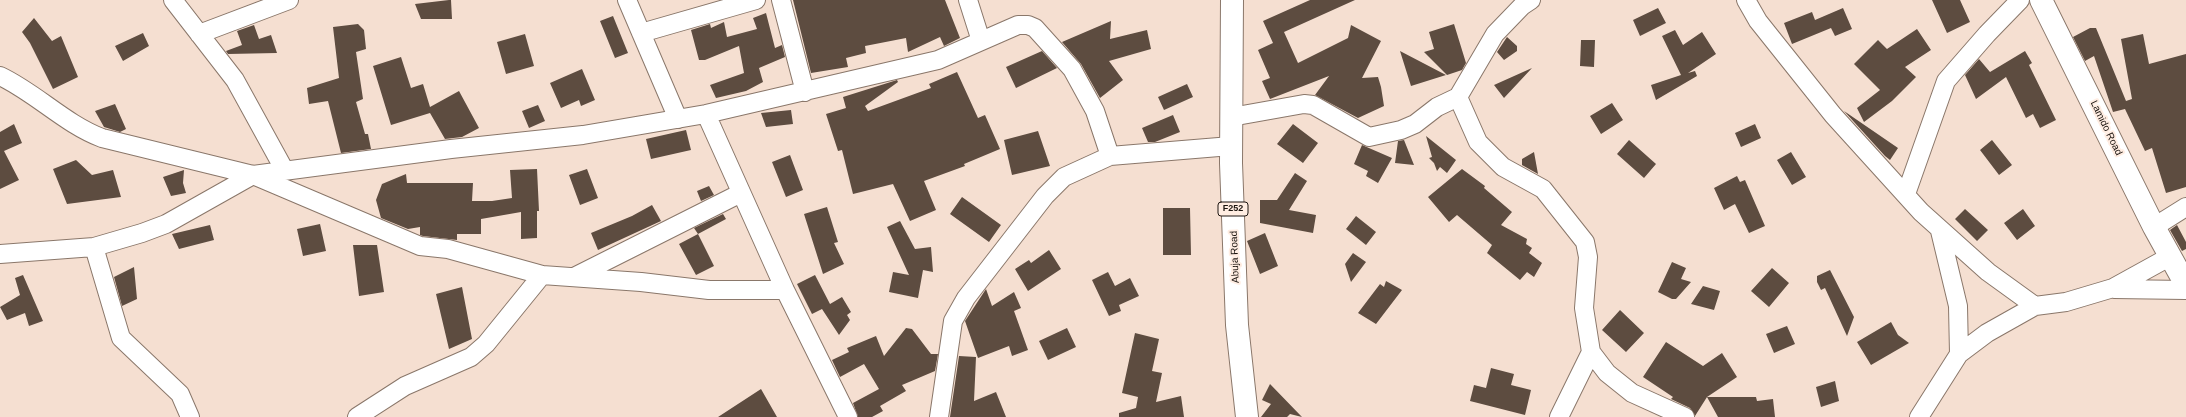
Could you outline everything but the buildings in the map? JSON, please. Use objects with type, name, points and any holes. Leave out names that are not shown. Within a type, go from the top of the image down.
[{"type":"main road","name":"Abuja Road","points":[[1232,0],[1231,146],[1237,325],[1246,417]]},
{"type":"main road","name":"Lamido Road","points":[[2045,2],[2154,227],[2186,285]]},
{"type":"street","points":[[172,0],[235,80],[285,170]]},
{"type":"street","points":[[199,34],[289,0]]},
{"type":"street","points":[[627,0],[678,118]]},
{"type":"street","points":[[641,33],[756,0]]},
{"type":"street","points":[[781,0],[805,92]]},
{"type":"street","points":[[968,0],[980,41]]},
{"type":"street","points":[[1231,117],[1304,104],[1313,106],[1369,137],[1401,130],[1415,124],[1437,107],[1458,98],[1495,34],[1522,6],[1531,0]]},
{"type":"street","points":[[1746,0],[1758,20],[1833,115],[1940,231],[1988,272],[2035,306]]},
{"type":"street","points":[[1906,194],[1946,80],[2020,0]]},
{"type":"street","points":[[0,254],[94,247],[166,224],[253,175],[451,149],[583,135],[706,114],[938,60],[1018,25],[1028,25],[1035,28],[1072,69],[1095,111],[1110,156]]},
{"type":"street","points":[[0,76],[27,92],[87,133],[253,175],[420,246],[448,249],[542,276],[641,282],[710,290],[785,290]]},
{"type":"street","points":[[1458,98],[1478,142],[1503,167],[1543,189],[1584,242],[1588,257],[1584,308],[1590,352],[1607,373],[1632,393],[1685,417]]},
{"type":"street","points":[[706,114],[785,290],[848,417]]},
{"type":"street","points":[[937,417],[954,321],[966,298],[1045,196],[1064,177],[1110,156],[1231,146]]},
{"type":"street","points":[[572,278],[741,193]]},
{"type":"street","points":[[2154,227],[2186,207]]},
{"type":"street","points":[[1940,231],[1958,306],[1959,354]]},
{"type":"street","points":[[94,247],[122,338],[180,394],[190,417]]},
{"type":"street","points":[[1918,417],[1959,354],[1987,333],[2035,306],[2066,302],[2113,288],[2171,256]]},
{"type":"street","points":[[357,417],[405,386],[471,357],[486,344],[542,276]]},
{"type":"street","points":[[2113,288],[2186,290]]},
{"type":"street","points":[[1559,417],[1590,352]]}]
